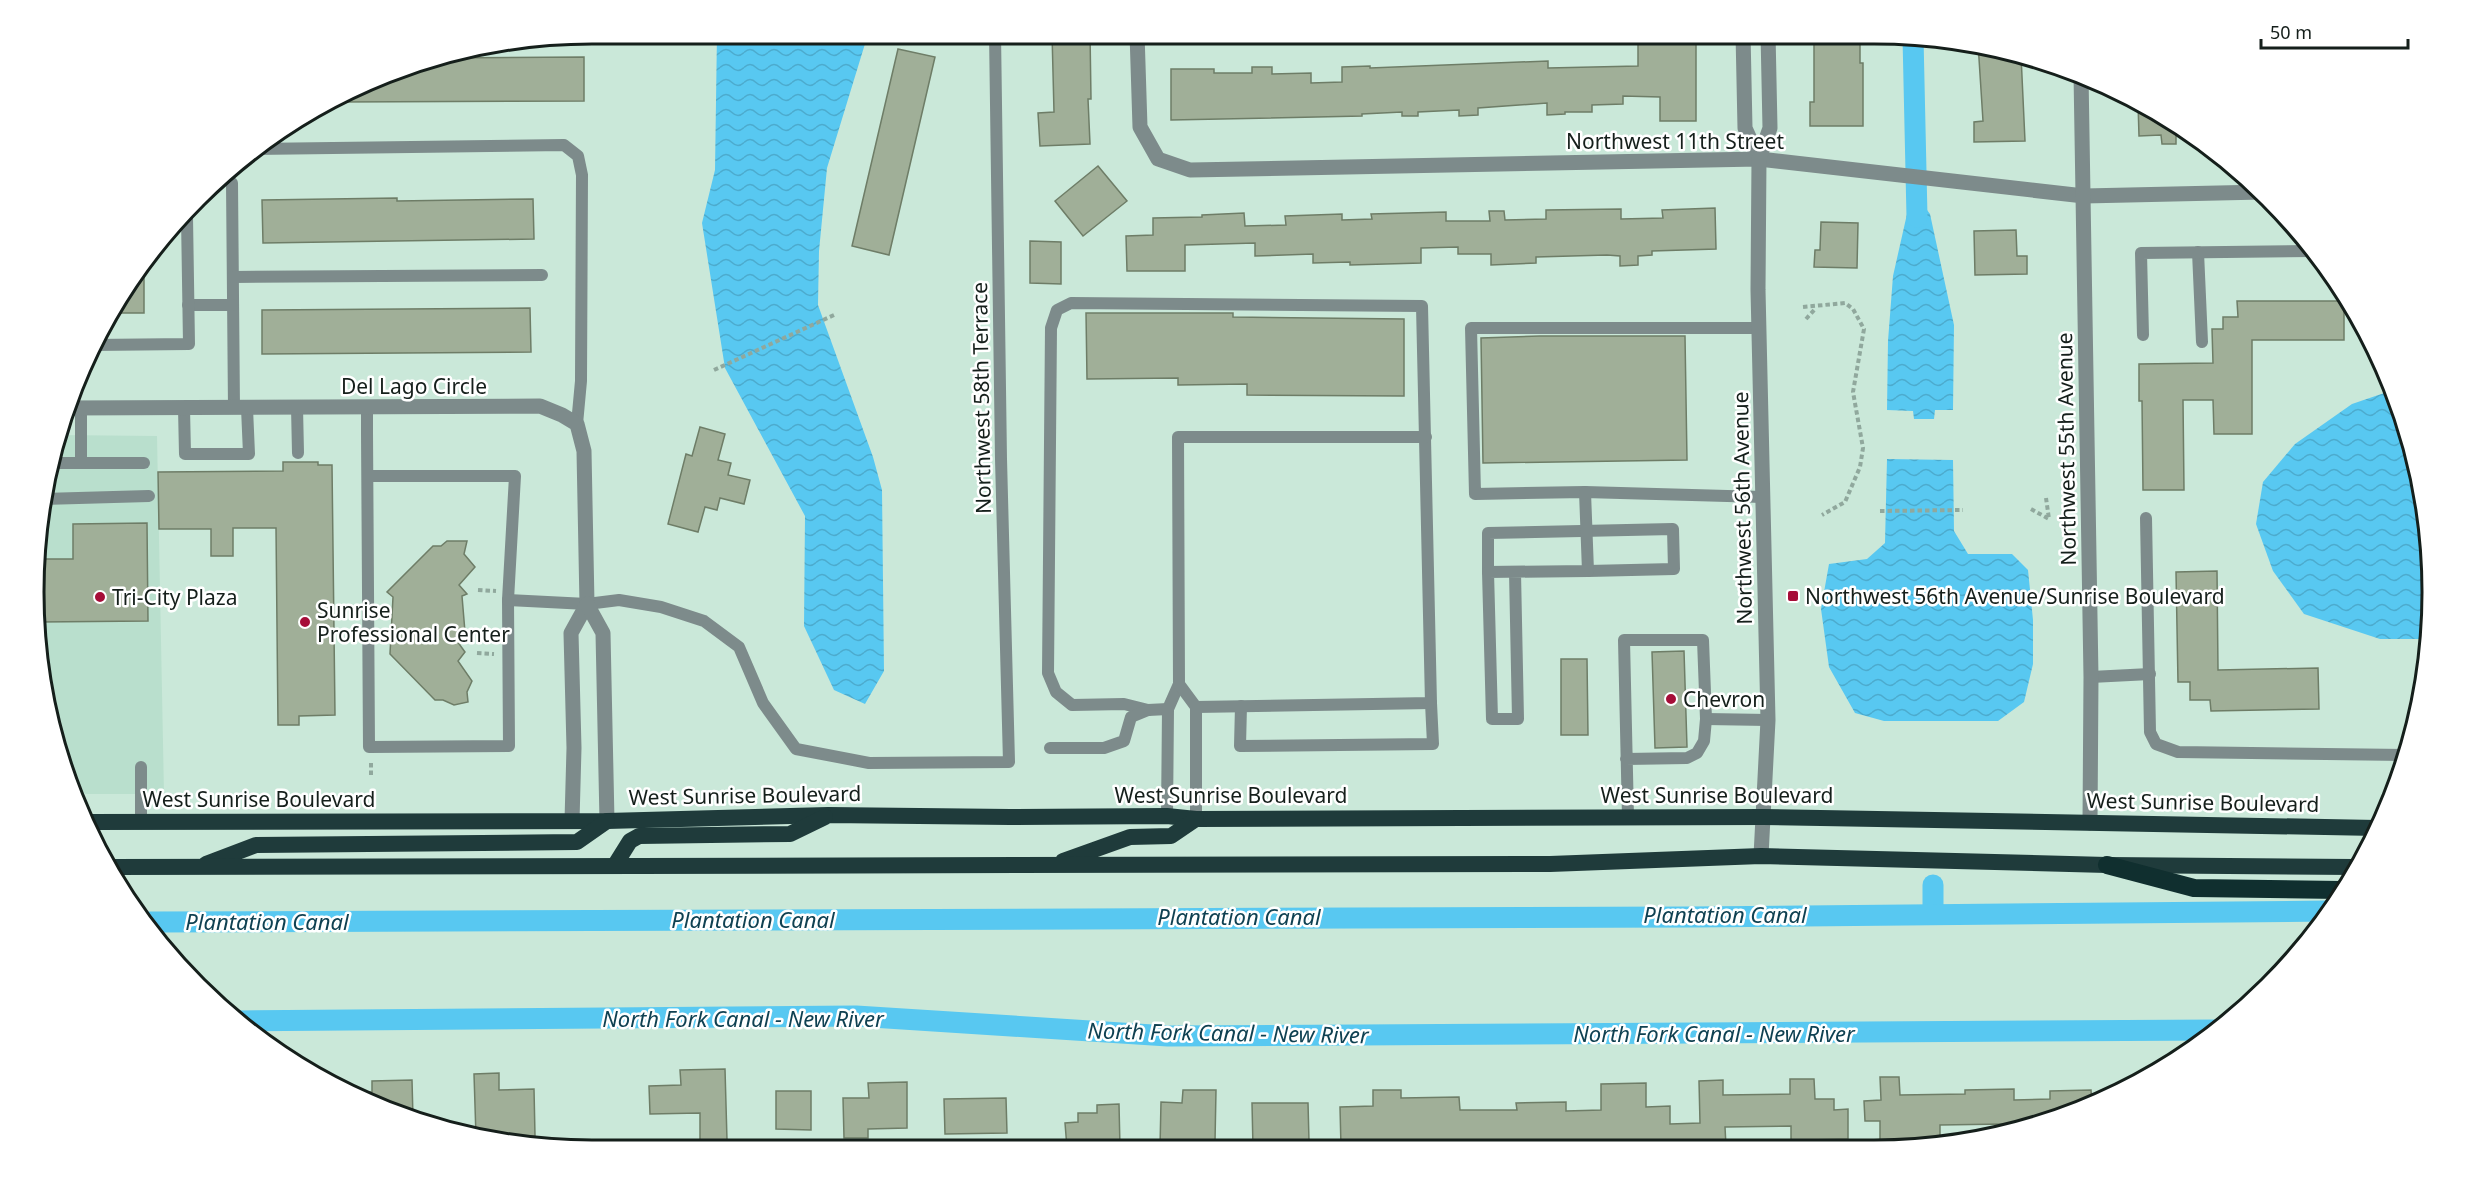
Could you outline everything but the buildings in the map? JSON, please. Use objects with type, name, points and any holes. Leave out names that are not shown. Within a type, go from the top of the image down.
[{"type":"highway","name":"West Sunrise Boulevard","points":[[94,822],[607,821],[828,815],[1010,818],[1167,816],[1196,819],[1764,817],[2368,828]]},
{"type":"highway","points":[[615,865],[630,841],[639,836],[789,834],[828,815]]},
{"type":"highway","points":[[1051,866],[1130,837],[1171,836],[1196,819]]},
{"type":"highway","points":[[197,867],[256,845],[577,842],[607,821]]},
{"type":"highway","points":[[118,867],[1550,864],[1761,856],[2107,865],[2347,867]]},
{"type":"highway","points":[[2107,865],[2194,888],[2333,890]]},
{"type":"street","name":"Northwest 11th Street","points":[[1137,44],[1140,127],[1158,159],[1190,170],[1759,159],[2084,196],[2249,192]]},
{"type":"street","name":"Northwest 56th Avenue","points":[[1743,44],[1745,128],[1759,159]]},
{"type":"street","name":"Northwest 56th Avenue","points":[[1761,856],[1768,720],[1759,328],[1759,159],[1770,128],[1768,44]]},
{"type":"street","name":"Northwest 55th Avenue","points":[[2081,84],[2091,677],[2090,823]]},
{"type":"street","name":"Del Lago Circle","points":[[76,408],[540,406],[577,424]]},
{"type":"street","points":[[572,821],[574,748],[571,633],[586,604],[584,450],[577,424]]},
{"type":"street","points":[[586,604],[603,633],[607,821]]},
{"type":"lane","name":"Northwest 58th Terrace","points":[[586,604],[619,600],[661,607],[704,621],[739,647],[763,703],[796,749],[869,763],[1009,762],[1001,459],[995,44]]},
{"type":"lane","points":[[269,149],[564,145],[578,156],[582,175],[582,336],[577,424]]},
{"type":"lane","points":[[184,408],[185,454],[249,454],[241,408],[233,304],[232,183]]},
{"type":"lane","points":[[102,345],[189,344],[187,222]]},
{"type":"lane","points":[[2143,335],[2141,253],[2303,251]]},
{"type":"lane","points":[[2198,252],[2202,342]]},
{"type":"lane","points":[[233,277],[542,274]]},
{"type":"lane","points":[[1168,709],[1148,710],[1124,704],[1072,705],[1056,692],[1047,673],[1051,328],[1057,310],[1071,303],[1422,306],[1433,744],[1240,746],[1241,706]]},
{"type":"lane","points":[[188,305],[233,304]]},
{"type":"lane","points":[[1759,328],[1471,328],[1475,494],[1585,492],[1763,497]]},
{"type":"lane","points":[[297,407],[298,453]]},
{"type":"lane","points":[[367,407],[370,752],[509,746],[503,596],[515,476],[368,476]]},
{"type":"lane","points":[[74,411],[81,463]]},
{"type":"lane","points":[[1167,816],[1168,709],[1179,684],[1178,437],[1425,437]]},
{"type":"lane","points":[[59,464],[144,463]]},
{"type":"lane","points":[[1585,492],[1588,571]]},
{"type":"lane","points":[[52,499],[148,496]]},
{"type":"lane","points":[[2146,518],[2150,732],[2156,744],[2178,752],[2396,755]]},
{"type":"lane","points":[[1488,572],[1674,569],[1674,529],[1488,533],[1488,572],[1492,719],[1518,719],[1515,572]]},
{"type":"lane","points":[[503,596],[586,604]]},
{"type":"lane","points":[[1626,759],[1687,758],[1697,753],[1704,741],[1706,719],[1703,640],[1624,640],[1626,759],[1628,818]]},
{"type":"lane","points":[[2091,677],[2150,674]]},
{"type":"lane","points":[[1179,684],[1196,707],[1196,819]]},
{"type":"lane","points":[[1196,707],[1431,703]]},
{"type":"lane","points":[[1050,748],[1104,748],[1124,741],[1131,717],[1148,710]]},
{"type":"lane","points":[[1706,719],[1768,720]]},
{"type":"lane","points":[[141,767],[141,821]]},
{"type":"path","points":[[1803,308],[1845,303],[1853,309],[1864,329],[1853,392],[1863,448],[1860,467],[1845,502],[1822,515]]},
{"type":"path","points":[[1806,319],[1817,308]]},
{"type":"path","points":[[714,370],[834,315]]},
{"type":"path","points":[[2031,509],[2049,519],[2046,498]]},
{"type":"path","points":[[1880,512],[1963,510]]},
{"type":"path","points":[[478,590],[503,596]]},
{"type":"path","points":[[477,653],[497,654]]},
{"type":"path","points":[[370,752],[371,775]]},
{"type":"shaded area","name":"Tri-City Plaza","points":[[67,435],[157,436],[164,794],[82,794],[62,733],[48,663],[44,592],[48,520]]},
{"type":"water","points":[[717,44],[865,44],[827,168],[819,251],[818,305],[873,457],[882,490],[884,671],[865,704],[834,690],[804,626],[805,516],[725,368],[702,223],[715,170]]},
{"type":"water","points":[[1913,190],[1920,190],[1924,195],[1924,206],[1930,214],[1954,325],[1953,410],[1935,410],[1934,419],[1914,419],[1913,411],[1887,410],[1888,341],[1893,276],[1909,195]]},
{"type":"water","points":[[2384,393],[2403,450],[2417,520],[2422,592],[2419,639],[2380,639],[2304,614],[2273,571],[2256,524],[2263,482],[2295,444],[2352,404]]},
{"type":"water","points":[[1887,459],[1953,460],[1954,531],[1968,554],[2012,554],[2028,570],[2033,620],[2033,664],[2024,702],[1998,721],[1884,721],[1855,713],[1829,667],[1821,609],[1829,564],[1867,559],[1885,543]]},
{"type":"waterway","points":[[1913,45],[1917,217]]},
{"type":"waterway","points":[[1933,885],[1933,914]]},
{"type":"waterway","name":"Plantation Canal","points":[[155,922],[1689,917],[2318,911]]},
{"type":"waterway","name":"North Fork Canal - New River","points":[[251,1021],[856,1016],[1168,1036],[2201,1030]]},
{"type":"place","name":"Northwest 56th Avenue/Sunrise Boulevard","points":[[1793,596]]},
{"type":"place","name":"Tri-City Plaza","points":[[100,597]]},
{"type":"place","name":"Sunrise Professional Center","points":[[305,622]]},
{"type":"place","name":"Chevron","points":[[1671,699]]}]
